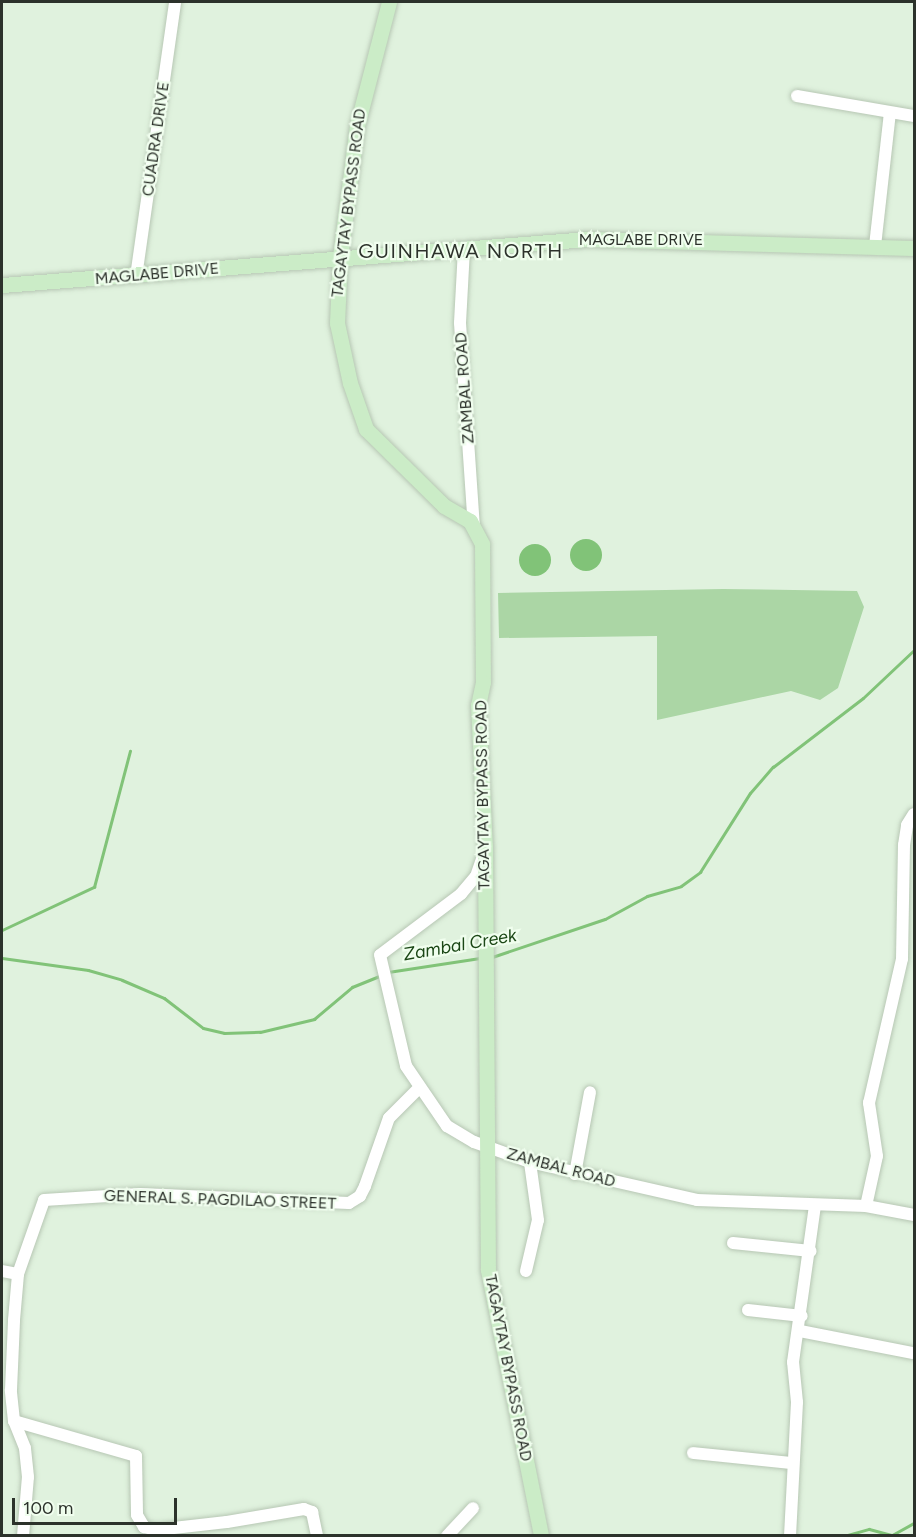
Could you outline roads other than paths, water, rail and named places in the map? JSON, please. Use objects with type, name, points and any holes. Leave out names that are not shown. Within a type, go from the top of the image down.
[{"type":"main road","name":"TAGAYTAY BYPASS ROAD","points":[[389,2],[357,126],[340,257],[337,331],[366,429],[444,506],[474,526],[483,553],[483,682],[478,705],[485,846],[485,1052],[489,1147],[489,1281],[542,1536]]},
{"type":"main road","name":"MAGLABE DRIVE","points":[[2,285],[136,277],[340,257],[588,239],[915,248]]},
{"type":"street","name":"CUADRA DRIVE","points":[[136,277],[175,2]]},
{"type":"street","points":[[797,96],[915,116]]},
{"type":"street","points":[[875,246],[890,113]]},
{"type":"street","name":"ZAMBAL ROAD","points":[[464,249],[460,322],[474,526]]},
{"type":"street","points":[[866,1206],[877,1156],[869,1103],[902,959],[904,844],[907,825],[915,813]]},
{"type":"street","name":"ZAMBAL ROAD","points":[[485,846],[472,883],[443,909],[383,950],[382,967],[402,1057],[418,1089],[447,1126],[489,1147],[530,1162],[697,1200],[815,1206],[866,1206],[915,1215]]},
{"type":"street","name":"GENERAL S. PAGDILAO STREET","points":[[23,1536],[28,1477],[25,1448],[14,1421],[11,1390],[18,1274],[44,1200],[140,1194],[356,1201],[365,1186],[389,1118],[418,1089]]},
{"type":"street","points":[[574,1173],[590,1092]]},
{"type":"street","points":[[526,1271],[538,1220],[530,1162]]},
{"type":"street","points":[[790,1536],[792,1463],[797,1402],[793,1369],[811,1251],[815,1206]]},
{"type":"street","points":[[733,1242],[811,1251]]},
{"type":"street","points":[[2,1271],[18,1274]]},
{"type":"street","points":[[748,1310],[802,1316]]},
{"type":"street","points":[[800,1331],[912,1353]]},
{"type":"street","points":[[14,1421],[136,1456],[137,1515],[144,1527],[156,1530],[227,1522],[304,1509],[312,1512],[317,1536]]},
{"type":"street","points":[[693,1454],[747,1456],[792,1463]]},
{"type":"street","points":[[447,1536],[473,1508]]},
{"type":"waterway","name":"Zambal Creek","points":[[492,957],[605,919],[647,896],[681,886],[700,872],[750,793],[773,767],[863,698],[914,650]]},
{"type":"waterway","points":[[2,930],[94,887],[130,751]]},
{"type":"waterway","name":"Zambal Creek","points":[[2,958],[88,970],[122,980],[164,998],[203,1028],[224,1033],[260,1032],[314,1019],[352,987],[382,975]]},
{"type":"waterway","name":"Zambal Creek","points":[[388,972],[480,958]]},
{"type":"waterway","points":[[844,1536],[869,1529],[892,1535],[914,1523]]},
{"type":"district","name":"GUINHAWA NORTH","points":[[461,251]]}]
